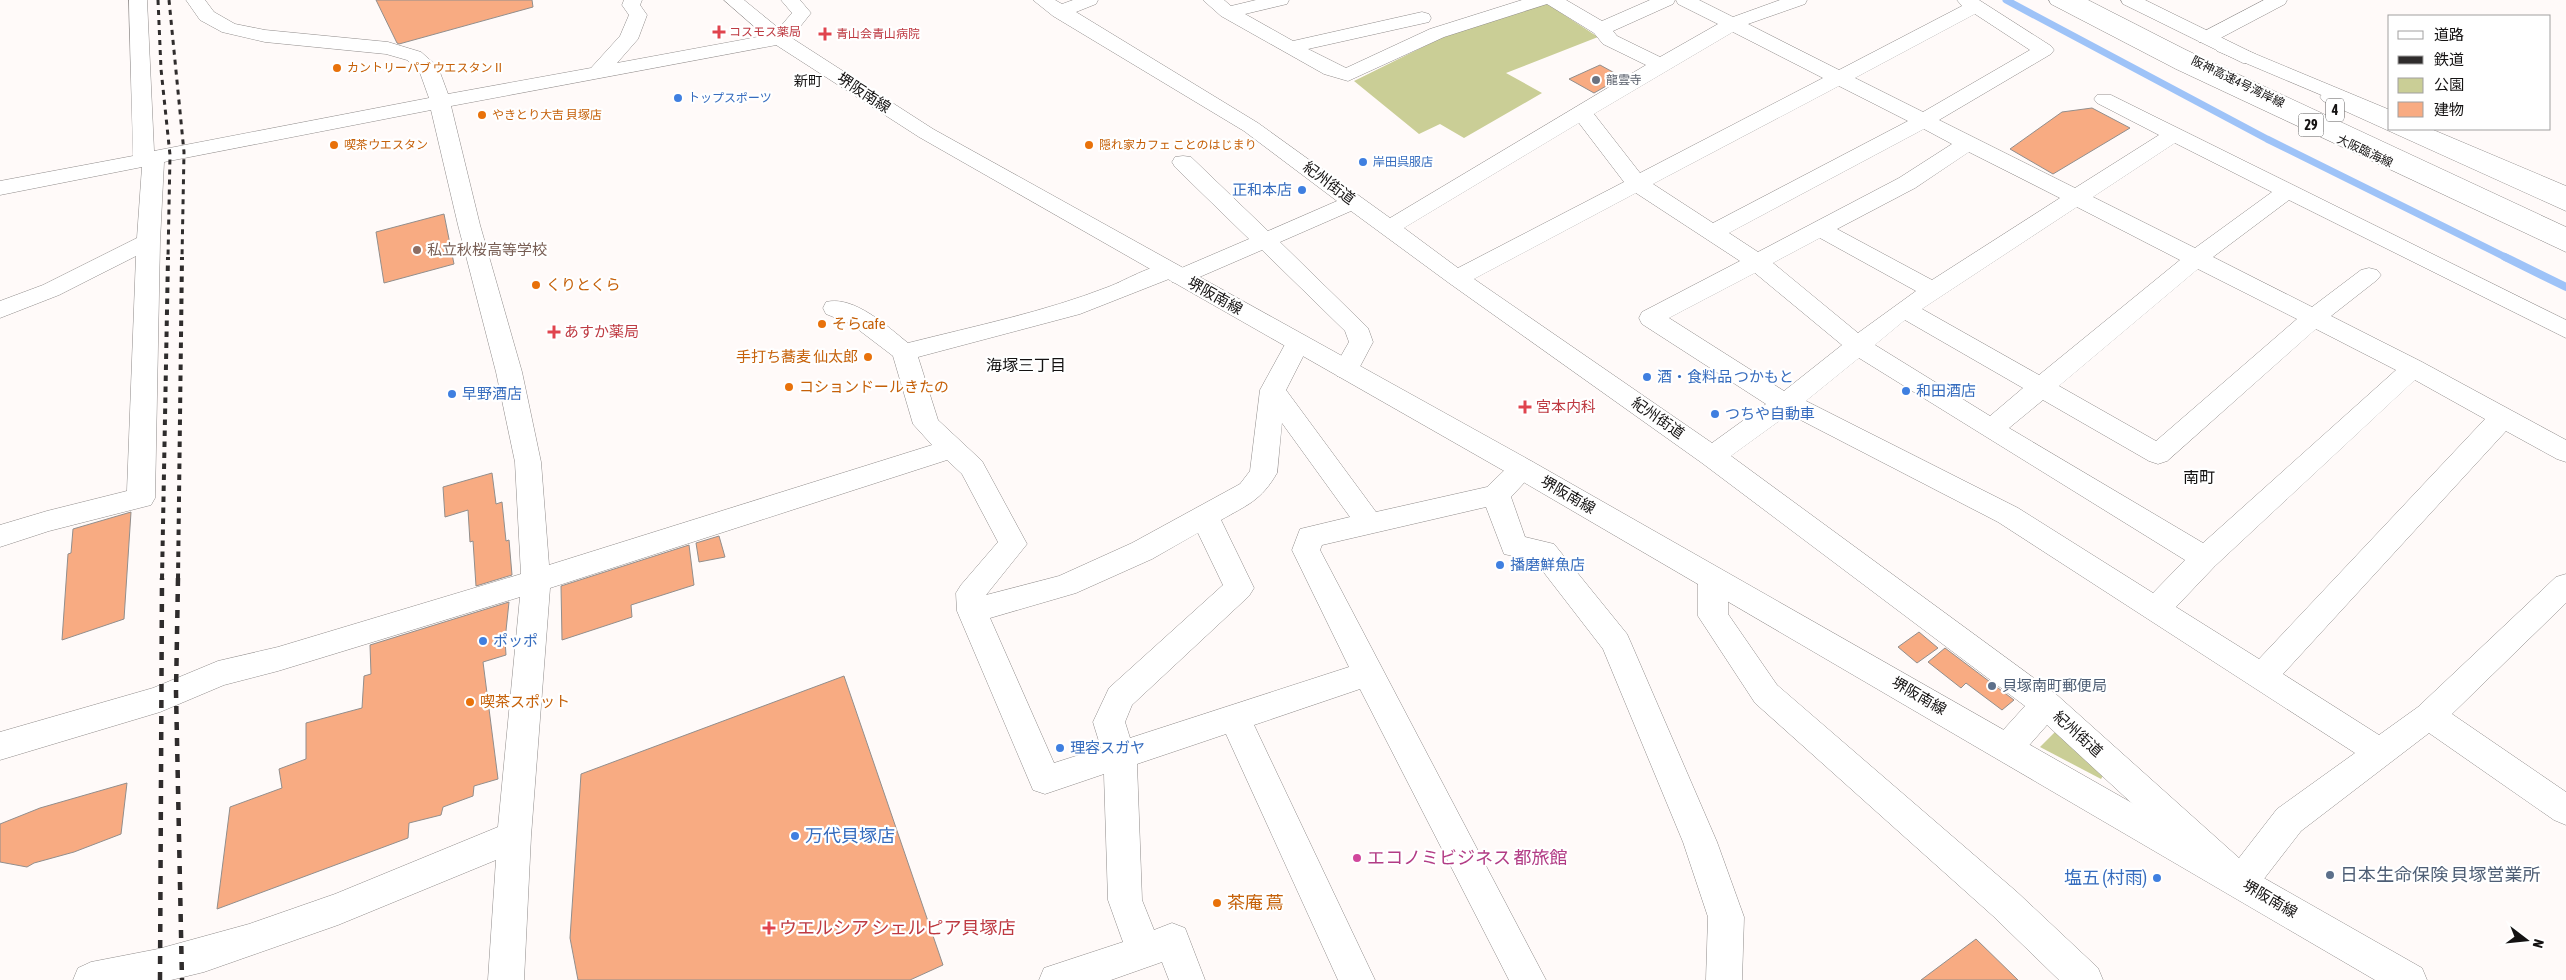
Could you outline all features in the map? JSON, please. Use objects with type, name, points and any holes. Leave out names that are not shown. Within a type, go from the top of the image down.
[{"type":"main road","points":[[0,536],[48,521],[141,498],[148,241],[148,159],[138,0]]},
{"type":"main road","points":[[195,0],[207,16],[229,28],[265,36],[388,48],[414,56],[428,67],[435,82],[469,225],[509,372],[528,462],[536,581],[514,836],[506,980]]},
{"type":"main road","points":[[597,73],[637,25],[638,15],[631,5],[633,0]]},
{"type":"main road","name":"堺阪南線","points":[[733,0],[780,39],[926,133],[1523,469],[1713,580],[1806,630],[2409,980]]},
{"type":"main road","points":[[0,188],[440,102],[780,39],[802,12],[790,0]]},
{"type":"main road","points":[[1051,6],[1088,0]]},
{"type":"main road","points":[[1212,0],[1228,12],[1331,70],[1348,75],[1436,33],[1500,6],[1541,0]]},
{"type":"main road","points":[[1228,12],[1280,0]]},
{"type":"main road","points":[[1405,0],[1436,33]]},
{"type":"main road","points":[[1553,0],[1601,29],[1610,40],[1661,65]]},
{"type":"main road","points":[[1601,29],[1666,0]]},
{"type":"main road","points":[[1685,0],[1734,23],[2074,198],[2413,368],[2566,452]]},
{"type":"main road","points":[[1388,228],[1444,198],[1580,112],[1734,23],[1798,0]]},
{"type":"main road","name":"大阪臨海線","points":[[2058,0],[2183,65],[2566,245]]},
{"type":"main road","name":"阪神高速4号湾岸線","points":[[2074,0],[2179,54],[2566,236]]},
{"type":"main road","name":"阪神高速4号湾岸線","points":[[2108,0],[2356,120],[2566,215]]},
{"type":"main road","name":"29","points":[[2130,0],[2224,47],[2388,124]]},
{"type":"main road","points":[[2206,38],[2278,0]]},
{"type":"main road","points":[[1457,278],[1840,77],[1971,3],[2044,50],[1923,121],[1712,233]]},
{"type":"main road","name":"紀州街道","points":[[1051,6],[1251,127],[1457,278],[1712,456],[2046,704],[2241,882]]},
{"type":"main road","points":[[1291,47],[1422,18]]},
{"type":"main road","points":[[2224,47],[2388,117]]},
{"type":"main road","points":[[2104,99],[2566,330]]},
{"type":"main road","points":[[1580,112],[1593,125],[1636,184],[1756,262],[1859,346],[2205,558]]},
{"type":"main road","points":[[2400,130],[2566,204]]},
{"type":"main road","points":[[2416,130],[2566,194]]},
{"type":"main road","points":[[1712,456],[1785,404],[1904,309],[2175,134]]},
{"type":"main road","points":[[1968,143],[1907,182],[1651,318],[1785,404],[1800,408],[2008,515],[2380,752]]},
{"type":"main road","points":[[1183,162],[1356,328],[1360,342],[1346,370]]},
{"type":"main road","points":[[2413,174],[2566,252]]},
{"type":"main road","points":[[1992,429],[2196,259],[2288,191]]},
{"type":"main road","points":[[904,352],[1048,316],[1129,290],[1266,241],[1354,202]]},
{"type":"main road","points":[[1820,229],[1933,290]]},
{"type":"main road","points":[[0,310],[51,290],[148,241]]},
{"type":"main road","points":[[1904,309],[2158,454],[2313,318],[2369,275]]},
{"type":"main road","points":[[835,308],[860,318],[904,352],[926,424],[972,468],[1013,544],[971,593],[972,611],[1045,780],[1368,674]]},
{"type":"main road","points":[[972,611],[1066,585],[1142,551],[1250,491],[1264,473],[1273,390],[1298,343]]},
{"type":"main road","points":[[2156,609],[2205,558],[2413,368]]},
{"type":"main road","points":[[1273,390],[1370,524]]},
{"type":"main road","points":[[2262,676],[2503,417]]},
{"type":"main road","points":[[0,746],[160,699],[218,674],[278,659],[536,581],[953,448]]},
{"type":"main road","points":[[1523,469],[1496,495],[1310,538],[1306,550],[1368,674],[1528,980]]},
{"type":"main road","points":[[1496,495],[1514,546],[1544,552],[1616,643],[1700,842],[1726,917],[1724,980]]},
{"type":"main road","points":[[1145,952],[1125,900],[1120,755],[1109,722],[1120,697],[1239,588],[1205,517]]},
{"type":"main road","points":[[1713,580],[1713,616],[1766,694],[2005,904],[2085,980]]},
{"type":"main road","points":[[2241,882],[2290,820],[2429,716],[2566,585]]},
{"type":"main road","points":[[2007,748],[2046,704]]},
{"type":"main road","points":[[2429,716],[2566,810]]},
{"type":"main road","points":[[1235,718],[1357,980]]},
{"type":"main road","points":[[102,979],[223,950],[362,900],[514,836]]},
{"type":"main road","points":[[1057,980],[1145,952],[1172,940],[1187,980]]},
{"type":"green space","points":[[1546,3],[1598,37],[1506,73],[1542,93],[1464,138],[1440,124],[1419,134],[1354,81],[1441,38]]},
{"type":"green space","points":[[2057,730],[2107,769],[2101,779],[2040,747]]},
{"type":"building","points":[[376,0],[532,0],[533,7],[399,44]]},
{"type":"building","points":[[1600,65],[1622,77],[1594,93],[1569,79]]},
{"type":"building","points":[[2092,108],[2130,128],[2053,174],[2010,149],[2062,112]]},
{"type":"building","points":[[444,214],[454,264],[384,283],[376,232]]},
{"type":"building","points":[[492,473],[496,504],[502,502],[506,541],[509,540],[512,575],[476,586],[473,541],[470,542],[468,510],[445,517],[443,487]]},
{"type":"building","points":[[131,512],[124,619],[62,640],[68,554],[71,553],[73,529]]},
{"type":"building","points":[[719,536],[725,557],[699,562],[696,543]]},
{"type":"building","points":[[689,545],[694,585],[631,605],[632,617],[562,640],[561,586]]},
{"type":"building","points":[[509,602],[505,640],[506,655],[483,662],[498,779],[474,786],[473,796],[443,807],[441,815],[409,823],[408,838],[217,909],[230,807],[282,788],[279,769],[306,759],[306,723],[362,708],[364,676],[371,674],[370,645]]},
{"type":"building","points":[[1919,632],[1938,648],[1917,663],[1898,647]]},
{"type":"building","points":[[1945,648],[2014,700],[2002,710],[1966,683],[1961,688],[1928,662]]},
{"type":"building","points":[[844,676],[943,965],[910,980],[578,980],[570,938],[581,774]]},
{"type":"building","points":[[127,783],[121,834],[27,867],[0,862],[0,824],[40,808]]},
{"type":"building","points":[[1976,939],[2018,980],[1921,980]]},
{"type":"waterway","points":[[2006,0],[2267,139],[2507,258]]},
{"type":"waterway","points":[[2505,257],[2566,287]]},
{"type":"railway","points":[[158,0],[161,69],[170,155],[168,258]]},
{"type":"railway","points":[[169,0],[184,152],[182,258]]},
{"type":"railway","points":[[162,579],[168,257]]},
{"type":"railway","points":[[178,579],[182,257]]},
{"type":"railway","points":[[160,980],[162,578]]},
{"type":"railway","points":[[178,578],[176,692],[182,980]]},
{"type":"place","name":"コスモス薬局","points":[[719,32]]},
{"type":"place","name":"青山会青山病院","points":[[825,34]]},
{"type":"place","name":"カントリーパブ ウエスタンⅡ","points":[[337,68]]},
{"type":"place","name":"龍雲寺","points":[[1596,80]]},
{"type":"place","name":"トップスポーツ","points":[[678,98]]},
{"type":"place","name":"やきとり大吉 貝塚店","points":[[482,115]]},
{"type":"place","name":"喫茶ウエスタン","points":[[334,145]]},
{"type":"place","name":"隠れ家カフェ ことのはじまり","points":[[1089,145]]},
{"type":"place","name":"岸田呉服店","points":[[1363,162]]},
{"type":"place","name":"正和本店","points":[[1302,190]]},
{"type":"place","name":"私立秋桜高等学校","points":[[417,250]]},
{"type":"place","name":"くりとくら","points":[[536,285]]},
{"type":"place","name":"そらcafe","points":[[822,324]]},
{"type":"place","name":"あすか薬局","points":[[554,332]]},
{"type":"place","name":"手打ち蕎麦 仙太郎","points":[[868,357]]},
{"type":"place","name":"酒・食料品 つかもと","points":[[1647,377]]},
{"type":"place","name":"コションドールきたの","points":[[789,387]]},
{"type":"place","name":"和田酒店","points":[[1906,391]]},
{"type":"place","name":"早野酒店","points":[[452,394]]},
{"type":"place","name":"宮本内科","points":[[1525,407]]},
{"type":"place","name":"つちや自動車","points":[[1715,414]]},
{"type":"place","name":"播磨鮮魚店","points":[[1500,565]]},
{"type":"place","name":"ポッポ","points":[[483,641]]},
{"type":"place","name":"貝塚南町郵便局","points":[[1992,686]]},
{"type":"place","name":"喫茶スポット","points":[[470,702]]},
{"type":"place","name":"理容スガヤ","points":[[1060,748]]},
{"type":"place","name":"万代貝塚店","points":[[795,836]]},
{"type":"place","name":"エコノミビジネス 都旅館","points":[[1357,858]]},
{"type":"place","name":"日本生命保険 貝塚営業所","points":[[2330,875]]},
{"type":"place","name":"塩五 (村雨)","points":[[2157,878]]},
{"type":"place","name":"茶庵 蔦","points":[[1217,903]]},
{"type":"place","name":"ウエルシア シェルピア貝塚店","points":[[769,928]]},
{"type":"district","name":"新町","points":[[808,81]]},
{"type":"district","name":"海塚三丁目","points":[[1026,365]]},
{"type":"district","name":"南町","points":[[2199,477]]}]
